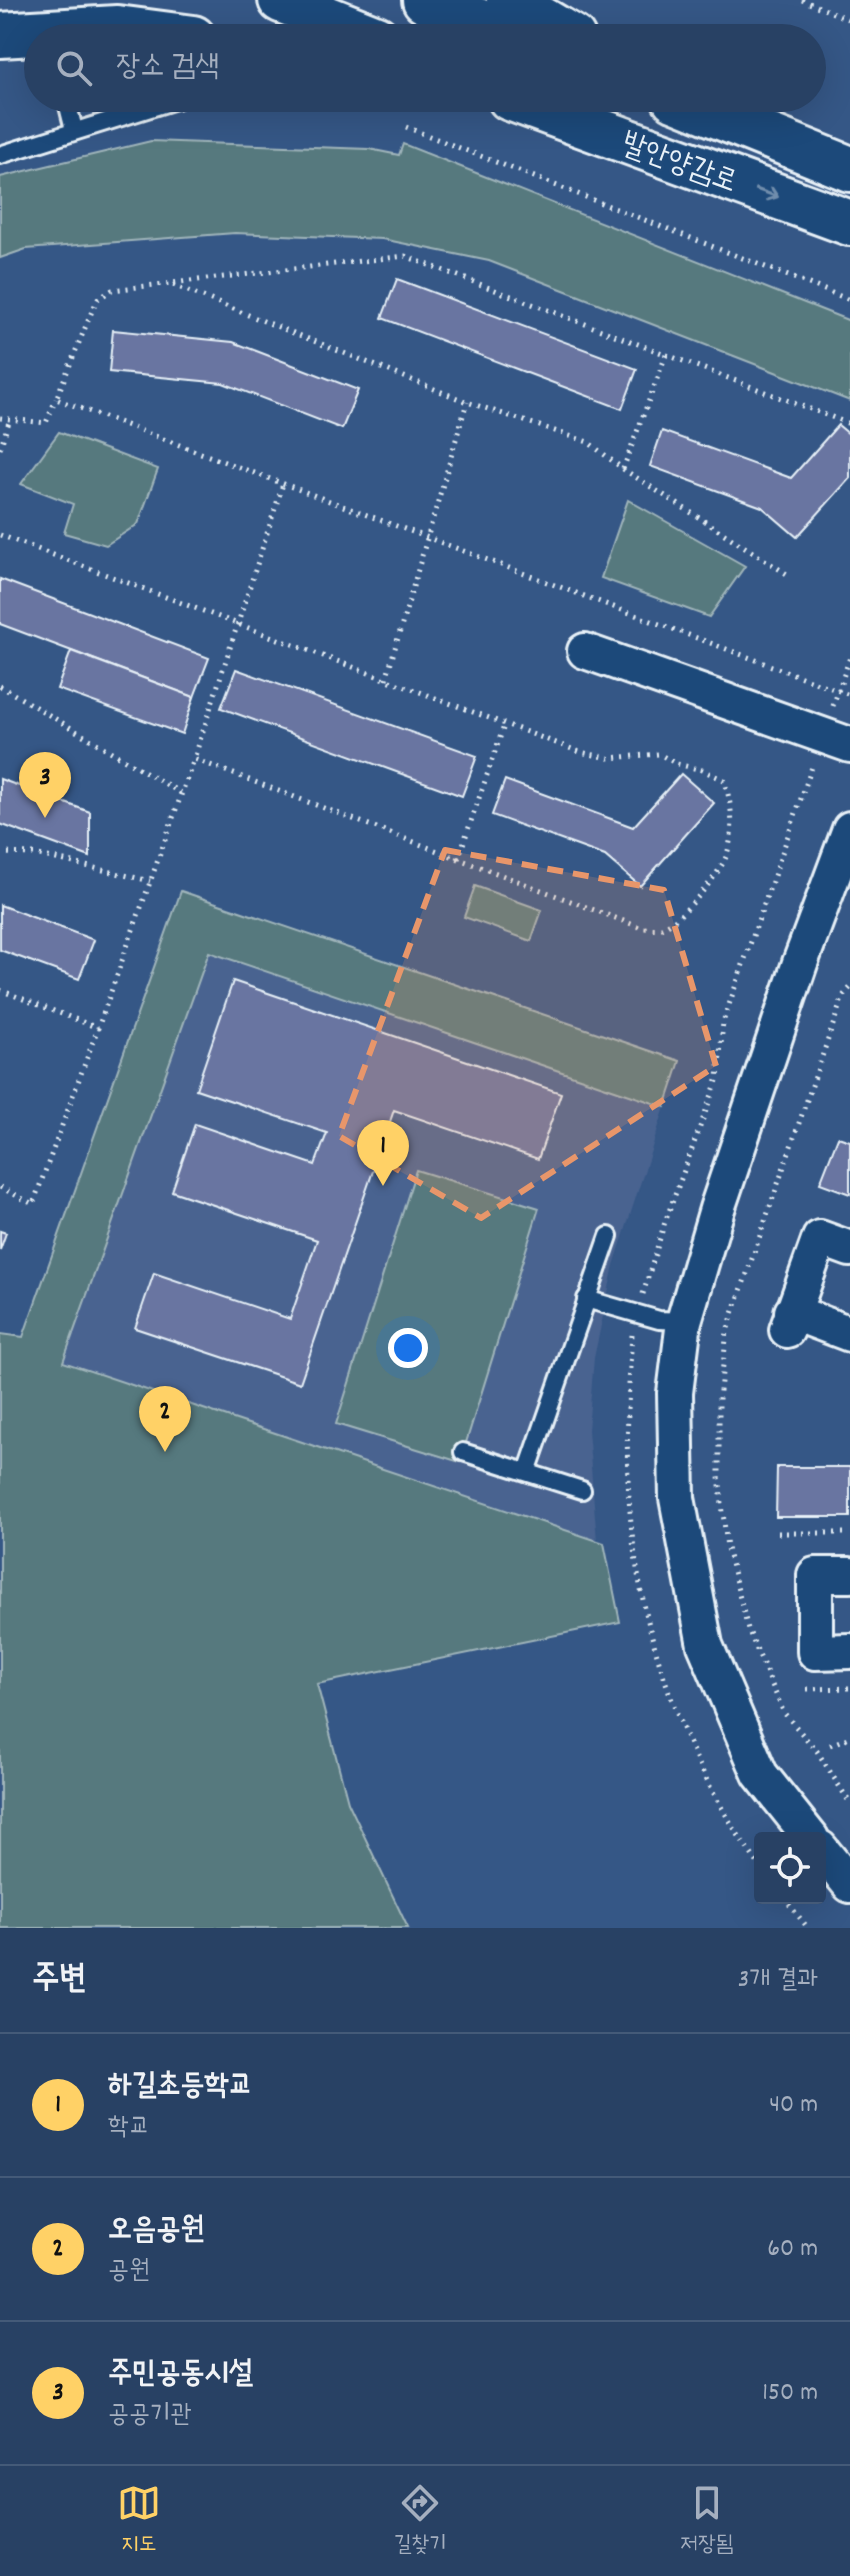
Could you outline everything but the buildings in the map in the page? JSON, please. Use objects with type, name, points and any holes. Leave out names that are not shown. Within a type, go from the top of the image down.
[{"type":"highway","points":[[281,0],[341,24]]},
{"type":"highway","points":[[425,0],[486,24]]},
{"type":"highway","points":[[509,0],[551,24]]},
{"type":"highway","points":[[0,35],[24,34]]},
{"type":"highway","name":"발안양감로","points":[[548,112],[850,223]]},
{"type":"highway","name":"발안양감로","points":[[710,112],[850,169]]},
{"type":"street","points":[[585,651],[850,745]]},
{"type":"street","points":[[806,1832],[760,1774],[705,1645],[677,1498],[675,1393],[684,1321],[722,1194],[800,963],[850,829]]},
{"type":"street","points":[[850,1249],[820,1238],[790,1321],[850,1334]]},
{"type":"street","points":[[850,1575],[815,1575],[815,1652],[850,1651]]},
{"type":"street","points":[[826,1855],[850,1885]]},
{"type":"lane","points":[[533,0],[560,24]]},
{"type":"lane","points":[[70,112],[74,130]]},
{"type":"lane","points":[[0,155],[135,112]]},
{"type":"lane","points":[[527,1472],[609,1236]]},
{"type":"lane","points":[[586,1299],[659,1320],[684,1321]]},
{"type":"lane","points":[[463,1452],[582,1490]]},
{"type":"path","points":[[802,0],[850,20]]},
{"type":"path","points":[[406,127],[850,300]]},
{"type":"path","points":[[0,418],[46,423],[98,299],[112,290],[405,256],[850,424]]},
{"type":"path","points":[[169,283],[467,402],[588,442],[623,469],[790,576]]},
{"type":"path","points":[[623,469],[666,355]]},
{"type":"path","points":[[56,399],[847,694]]},
{"type":"path","points":[[386,679],[467,402]]},
{"type":"path","points":[[0,448],[10,419]]},
{"type":"path","points":[[0,1187],[33,1204],[194,759],[283,484]]},
{"type":"path","points":[[0,535],[580,752],[609,758],[659,754],[677,764],[702,770],[724,780],[732,804],[732,829],[726,858],[689,907],[662,928],[642,928],[194,759]]},
{"type":"path","points":[[0,686],[181,793]]},
{"type":"path","points":[[458,859],[505,723]]},
{"type":"path","points":[[0,853],[35,854],[150,881]]},
{"type":"path","points":[[850,988],[843,996],[727,1331],[719,1399],[719,1477],[727,1548],[748,1629],[784,1713],[817,1751],[850,1803]]},
{"type":"path","points":[[0,990],[98,1028]]},
{"type":"path","points":[[778,1533],[850,1533]]},
{"type":"path","points":[[807,1689],[850,1688]]},
{"type":"path","points":[[830,1745],[850,1737]]},
{"type":"path","points":[[789,1904],[808,1928]]},
{"type":"highlighted area","points":[[445,850],[664,890],[716,1066],[481,1218],[339,1136]]},
{"type":"shaded area","points":[[209,952],[665,1107],[614,1265],[594,1358],[588,1430],[597,1541],[63,1363]]},
{"type":"green space","points":[[151,141],[369,149],[399,155],[403,144],[850,321],[850,401],[489,261],[382,239],[235,233],[26,249],[0,258],[0,177]]},
{"type":"green space","points":[[59,432],[158,469],[138,524],[106,545],[64,533],[73,504],[21,484]]},
{"type":"green space","points":[[628,500],[745,566],[709,617],[601,578]]},
{"type":"green space","points":[[475,886],[542,910],[531,941],[464,917]]},
{"type":"green space","points":[[181,891],[680,1061],[665,1107],[209,952],[63,1362],[604,1543],[620,1622],[317,1684],[348,1802],[408,1928],[0,1928],[0,1334],[23,1337]]},
{"type":"green space","points":[[416,1170],[539,1208],[460,1462],[336,1424]]},
{"type":"place","name":"주민공동시설","points":[[45,818]]},
{"type":"place","name":"하길초등학교","points":[[383,1186]]},
{"type":"place","name":"오음공원","points":[[165,1452]]}]
